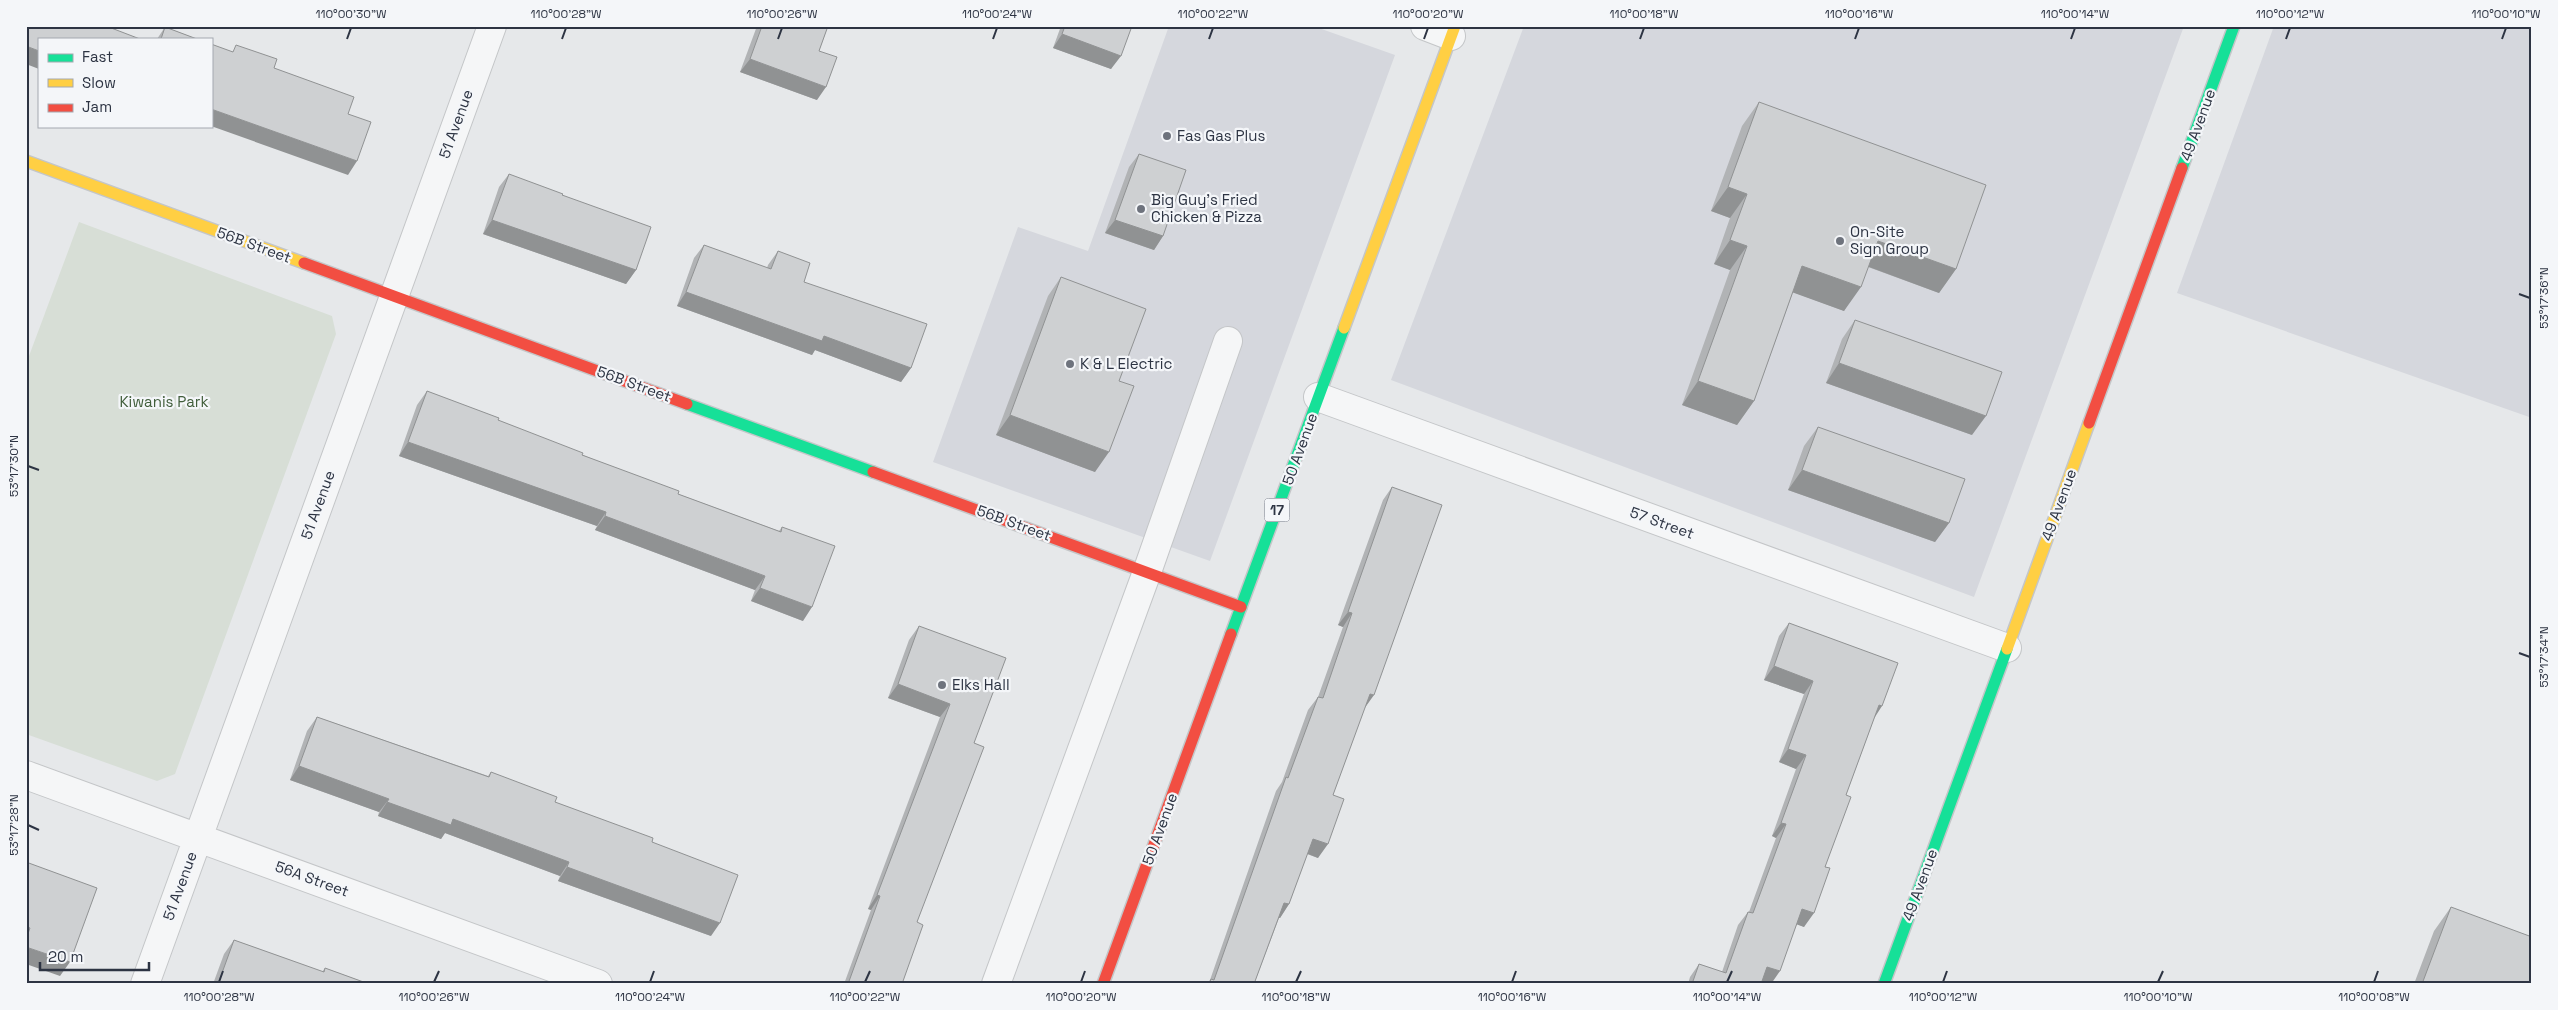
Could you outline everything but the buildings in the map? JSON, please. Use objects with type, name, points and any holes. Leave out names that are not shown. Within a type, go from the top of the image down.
[{"type":"street","name":"51 Avenue","points":[[145,984],[492,26]]},
{"type":"street","points":[[1425,26],[1453,31]]},
{"type":"street","name":"49 Avenue","points":[[1884,984],[2234,26]]},
{"type":"street","name":"50 Avenue","points":[[1103,984],[1453,31]]},
{"type":"street","name":"56B Street","points":[[26,161],[1241,607]]},
{"type":"street","points":[[996,984],[1147,572],[1228,341]]},
{"type":"street","name":"57 Street","points":[[1318,397],[2006,648]]},
{"type":"street","name":"56A Street","points":[[26,775],[598,984]]},
{"type":"shaded area","points":[[1169,26],[1313,26],[1395,55],[1210,561],[933,462],[1018,227],[1088,251]]},
{"type":"shaded area","points":[[1524,26],[2184,26],[1974,597],[1391,380]]},
{"type":"shaded area","points":[[2274,26],[2532,26],[2532,418],[2177,293]]},
{"type":"green space","name":"Kiwanis Park","points":[[79,222],[332,316],[336,334],[175,774],[157,781],[26,734],[26,364]]},
{"type":"traffic: fast","points":[[2182,168],[2234,26]]},
{"type":"traffic: fast","points":[[1231,634],[1344,328]]},
{"type":"traffic: fast","points":[[687,404],[873,472]]},
{"type":"traffic: fast","points":[[1884,984],[2007,649]]},
{"type":"traffic: slow","points":[[1344,328],[1455,26]]},
{"type":"traffic: slow","points":[[26,161],[304,263]]},
{"type":"traffic: slow","points":[[2007,649],[2089,423]]},
{"type":"traffic: jam","points":[[2089,423],[2182,168]]},
{"type":"traffic: jam","points":[[304,263],[687,404]]},
{"type":"traffic: jam","points":[[873,472],[1241,607]]},
{"type":"traffic: jam","points":[[1103,984],[1231,634]]},
{"type":"place","name":"Fas Gas Plus","points":[[1167,136]]},
{"type":"place","name":"Big Guy's Fried Chicken & Pizza","points":[[1141,209]]},
{"type":"place","name":"On-Site Sign Group","points":[[1840,241]]},
{"type":"place","name":"K & L Electric","points":[[1070,364]]},
{"type":"place","name":"Elks Hall","points":[[942,685]]}]
